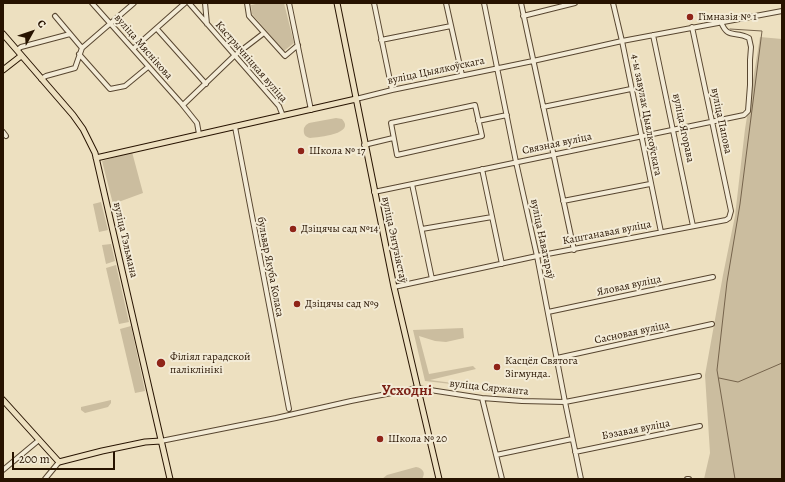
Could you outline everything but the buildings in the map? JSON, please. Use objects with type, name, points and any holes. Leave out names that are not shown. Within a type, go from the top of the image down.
[{"type":"main road","name":"вуліца Энтузіястаў","points":[[336,3],[394,287],[438,479]]},
{"type":"main road","name":"вуліца Тэльмана","points":[[3,34],[83,129],[96,158],[170,479]]},
{"type":"main road","points":[[3,70],[21,56]]},
{"type":"main road","name":"вуліца Цыялкоўскага","points":[[96,158],[356,99]]},
{"type":"main road","points":[[3,400],[59,462],[102,450],[146,442],[161,441]]},
{"type":"street","name":"вуліца Мяснікова","points":[[92,3],[182,104],[197,123],[200,134]]},
{"type":"street","points":[[75,67],[82,48],[134,3]]},
{"type":"street","points":[[133,50],[185,3]]},
{"type":"street","name":"Кастрычніцкая вуліца","points":[[188,3],[279,106],[283,116]]},
{"type":"street","points":[[204,3],[207,24]]},
{"type":"street","points":[[247,3],[249,16],[285,56],[298,45]]},
{"type":"street","points":[[289,3],[312,110]]},
{"type":"street","points":[[374,3],[392,90]]},
{"type":"street","points":[[446,3],[462,75]]},
{"type":"street","name":"вуліца Наватараў","points":[[484,3],[516,162],[537,256],[581,479]]},
{"type":"street","points":[[521,3],[552,154],[574,250]]},
{"type":"street","points":[[523,16],[575,3]]},
{"type":"street","name":"4-ы завулак Цыялкоўскага","points":[[613,3],[661,232]]},
{"type":"street","name":"вуліца Цыялкоўскага","points":[[356,99],[622,41],[782,11]]},
{"type":"street","points":[[55,16],[82,48]]},
{"type":"street","name":"Связная вуліца","points":[[374,192],[744,115],[748,111],[750,85],[751,47],[749,38],[742,34],[729,33],[724,29],[721,22]]},
{"type":"street","points":[[382,40],[451,26]]},
{"type":"street","name":"вуліца Папова","points":[[692,27],[732,211],[729,218]]},
{"type":"street","points":[[157,29],[206,84]]},
{"type":"street","points":[[182,104],[206,84],[234,56],[264,33]]},
{"type":"street","points":[[17,50],[21,47],[70,34]]},
{"type":"street","name":"вуліца Ягорава","points":[[653,35],[693,226]]},
{"type":"street","points":[[79,54],[110,90],[125,86],[148,67]]},
{"type":"street","points":[[41,79],[85,62]]},
{"type":"street","points":[[543,107],[631,89]]},
{"type":"street","points":[[475,105],[482,136],[396,155],[393,138],[391,123],[475,105]]},
{"type":"street","points":[[478,121],[507,115]]},
{"type":"street","name":"бульвар Якуба Коласа","points":[[235,127],[270,317],[289,409]]},
{"type":"street","points":[[3,132],[6,136]]},
{"type":"street","points":[[364,145],[393,138]]},
{"type":"street","points":[[482,169],[502,264]]},
{"type":"street","points":[[412,184],[432,279]]},
{"type":"street","points":[[563,201],[650,184]]},
{"type":"street","points":[[422,230],[492,217]]},
{"type":"street","name":"Каштанавая вуліца","points":[[394,287],[537,256],[726,220],[729,218]]},
{"type":"street","name":"Яловая вуліца","points":[[548,312],[713,277]]},
{"type":"street","name":"Сасновая вуліца","points":[[556,358],[712,324]]},
{"type":"street","name":"вуліца Сяржанта","points":[[161,441],[417,388],[482,398],[565,402],[699,376]]},
{"type":"street","points":[[482,398],[502,479]]},
{"type":"street","name":"Бэзавая вуліца","points":[[575,452],[700,426]]},
{"type":"street","points":[[496,455],[572,439]]},
{"type":"street","points":[[3,469],[39,440]]},
{"type":"street","points":[[45,479],[59,462]]},
{"type":"shaded area","points":[[261,3],[284,3],[294,43],[284,51],[252,14],[251,5]]},
{"type":"shaded area","points":[[760,37],[782,39],[782,479],[704,479],[710,453],[705,375],[735,216],[745,129]]},
{"type":"shaded area","points":[[336,118],[342,119],[345,124],[344,128],[335,134],[310,138],[305,135],[304,128],[309,123]]},
{"type":"shaded area","points":[[132,152],[143,193],[113,204],[102,161]]},
{"type":"shaded area","points":[[101,202],[108,230],[99,232],[93,204]]},
{"type":"shaded area","points":[[111,244],[115,261],[106,264],[102,245]]},
{"type":"shaded area","points":[[116,265],[129,322],[119,324],[106,268]]},
{"type":"shaded area","points":[[131,326],[145,391],[135,393],[120,329]]},
{"type":"shaded area","points":[[463,328],[464,338],[446,342],[435,341],[419,336],[429,374],[473,366],[476,369],[430,380],[521,392],[425,381],[413,330]]},
{"type":"shaded area","points":[[111,400],[108,407],[85,413],[81,410],[81,407]]},
{"type":"shaded area","points":[[416,467],[423,471],[424,475],[422,479],[382,479],[387,475]]},
{"type":"waterway","points":[[730,29],[762,31],[740,204],[727,282],[717,370],[735,479]]},
{"type":"waterway","points":[[719,378],[738,382],[782,363]]},
{"type":"place","name":"Гімназія № 1","points":[[690,17]]},
{"type":"place","name":"Школа № 17","points":[[301,151]]},
{"type":"place","name":"Дзіцячы сад №14","points":[[293,229]]},
{"type":"place","name":"Дзіцячы сад №9","points":[[297,304]]},
{"type":"place","name":"Філіял гарадской паліклінікі","points":[[161,363]]},
{"type":"place","name":"Касцёл Святога Зігмунда.","points":[[497,367]]},
{"type":"place","name":"Школа № 20","points":[[380,439]]},
{"type":"district","name":"Усходні","points":[[407,391]]}]
